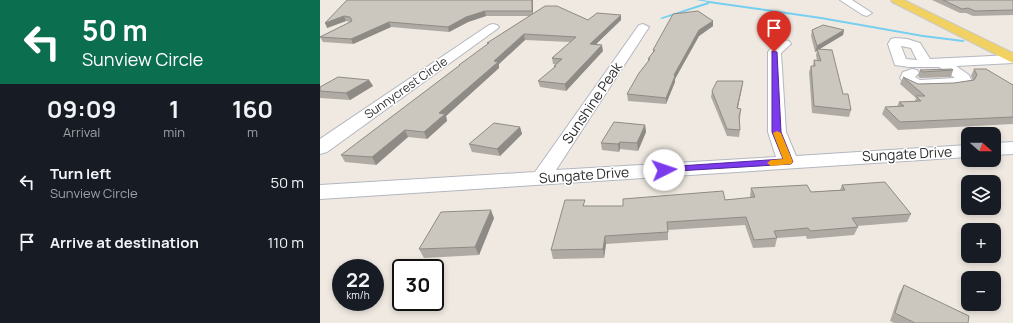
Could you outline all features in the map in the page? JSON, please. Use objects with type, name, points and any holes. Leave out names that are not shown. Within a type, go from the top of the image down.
[{"type":"main road","points":[[896,0],[1013,59]]},
{"type":"main road","points":[[910,0],[1013,51]]},
{"type":"street","points":[[845,0],[867,14]]},
{"type":"street","name":"Sunnycrest Circle","points":[[320,148],[493,27]]},
{"type":"street","name":"Sunshine Peak","points":[[540,178],[643,27]]},
{"type":"street","points":[[909,68],[898,59],[894,44],[895,42],[907,43],[916,46],[926,63]]},
{"type":"street","points":[[784,44],[774,52],[777,132],[788,162]]},
{"type":"street","points":[[909,68],[926,63],[1013,59]]},
{"type":"street","points":[[909,68],[907,78],[911,82],[918,84],[964,83],[966,80],[964,78],[941,62]]},
{"type":"street","points":[[1001,149],[1013,148]]},
{"type":"street","name":"Sungate Drive","points":[[320,192],[961,151]]},
{"type":"building","points":[[347,0],[532,0],[532,11],[485,11],[466,17],[448,27],[389,22],[351,39],[320,37],[352,21],[350,17],[344,16],[325,23]]},
{"type":"building","points":[[943,0],[1013,0],[1013,10],[975,11],[968,8],[962,9]]},
{"type":"building","points":[[545,6],[557,6],[588,20],[597,13],[621,15],[590,44],[602,45],[565,84],[538,81],[562,59],[552,58],[576,37],[524,34],[494,61],[498,62],[439,113],[445,114],[424,132],[405,130],[372,157],[341,155],[489,43],[487,43]]},
{"type":"building","points":[[698,11],[713,21],[699,30],[674,75],[675,76],[666,98],[627,94],[639,73],[650,59],[648,59],[655,50],[653,50],[673,14]]},
{"type":"building","points":[[823,25],[844,30],[817,46],[812,30]]},
{"type":"building","points":[[817,49],[832,50],[843,94],[848,94],[851,110],[814,106],[811,66],[815,66],[814,60],[821,61]]},
{"type":"building","points":[[974,69],[986,69],[1013,85],[1013,117],[900,122],[885,107],[904,106],[899,102],[921,101],[916,96],[925,96],[903,77],[918,84],[954,83],[974,80],[977,75]]},
{"type":"building","points":[[920,70],[953,70],[923,72]]},
{"type":"building","points":[[338,77],[369,80],[346,93],[320,91],[320,87]]},
{"type":"building","points":[[717,81],[743,81],[737,108],[741,109],[739,116],[740,130],[727,129],[712,91]]},
{"type":"building","points":[[614,122],[645,125],[637,143],[601,143]]},
{"type":"building","points":[[494,123],[520,127],[497,149],[469,144]]},
{"type":"building","points":[[885,182],[911,214],[852,218],[858,227],[810,231],[808,228],[774,231],[777,238],[754,240],[746,217],[667,222],[668,232],[605,236],[603,249],[551,250],[565,200],[585,200],[583,206],[623,206],[623,199],[723,191],[725,200],[755,197],[751,188],[807,185],[811,192],[845,190],[842,185]]},
{"type":"building","points":[[491,210],[475,247],[419,249],[441,212]]},
{"type":"building","points":[[904,285],[969,316],[968,323],[915,323],[895,313]]},
{"type":"waterway","points":[[697,0],[963,41]]},
{"type":"waterway","points":[[661,18],[708,3]]},
{"type":"slow traffic","points":[[771,163],[788,162],[777,133]]},
{"type":"route","points":[[664,170],[788,162],[777,132],[774,52]]}]
